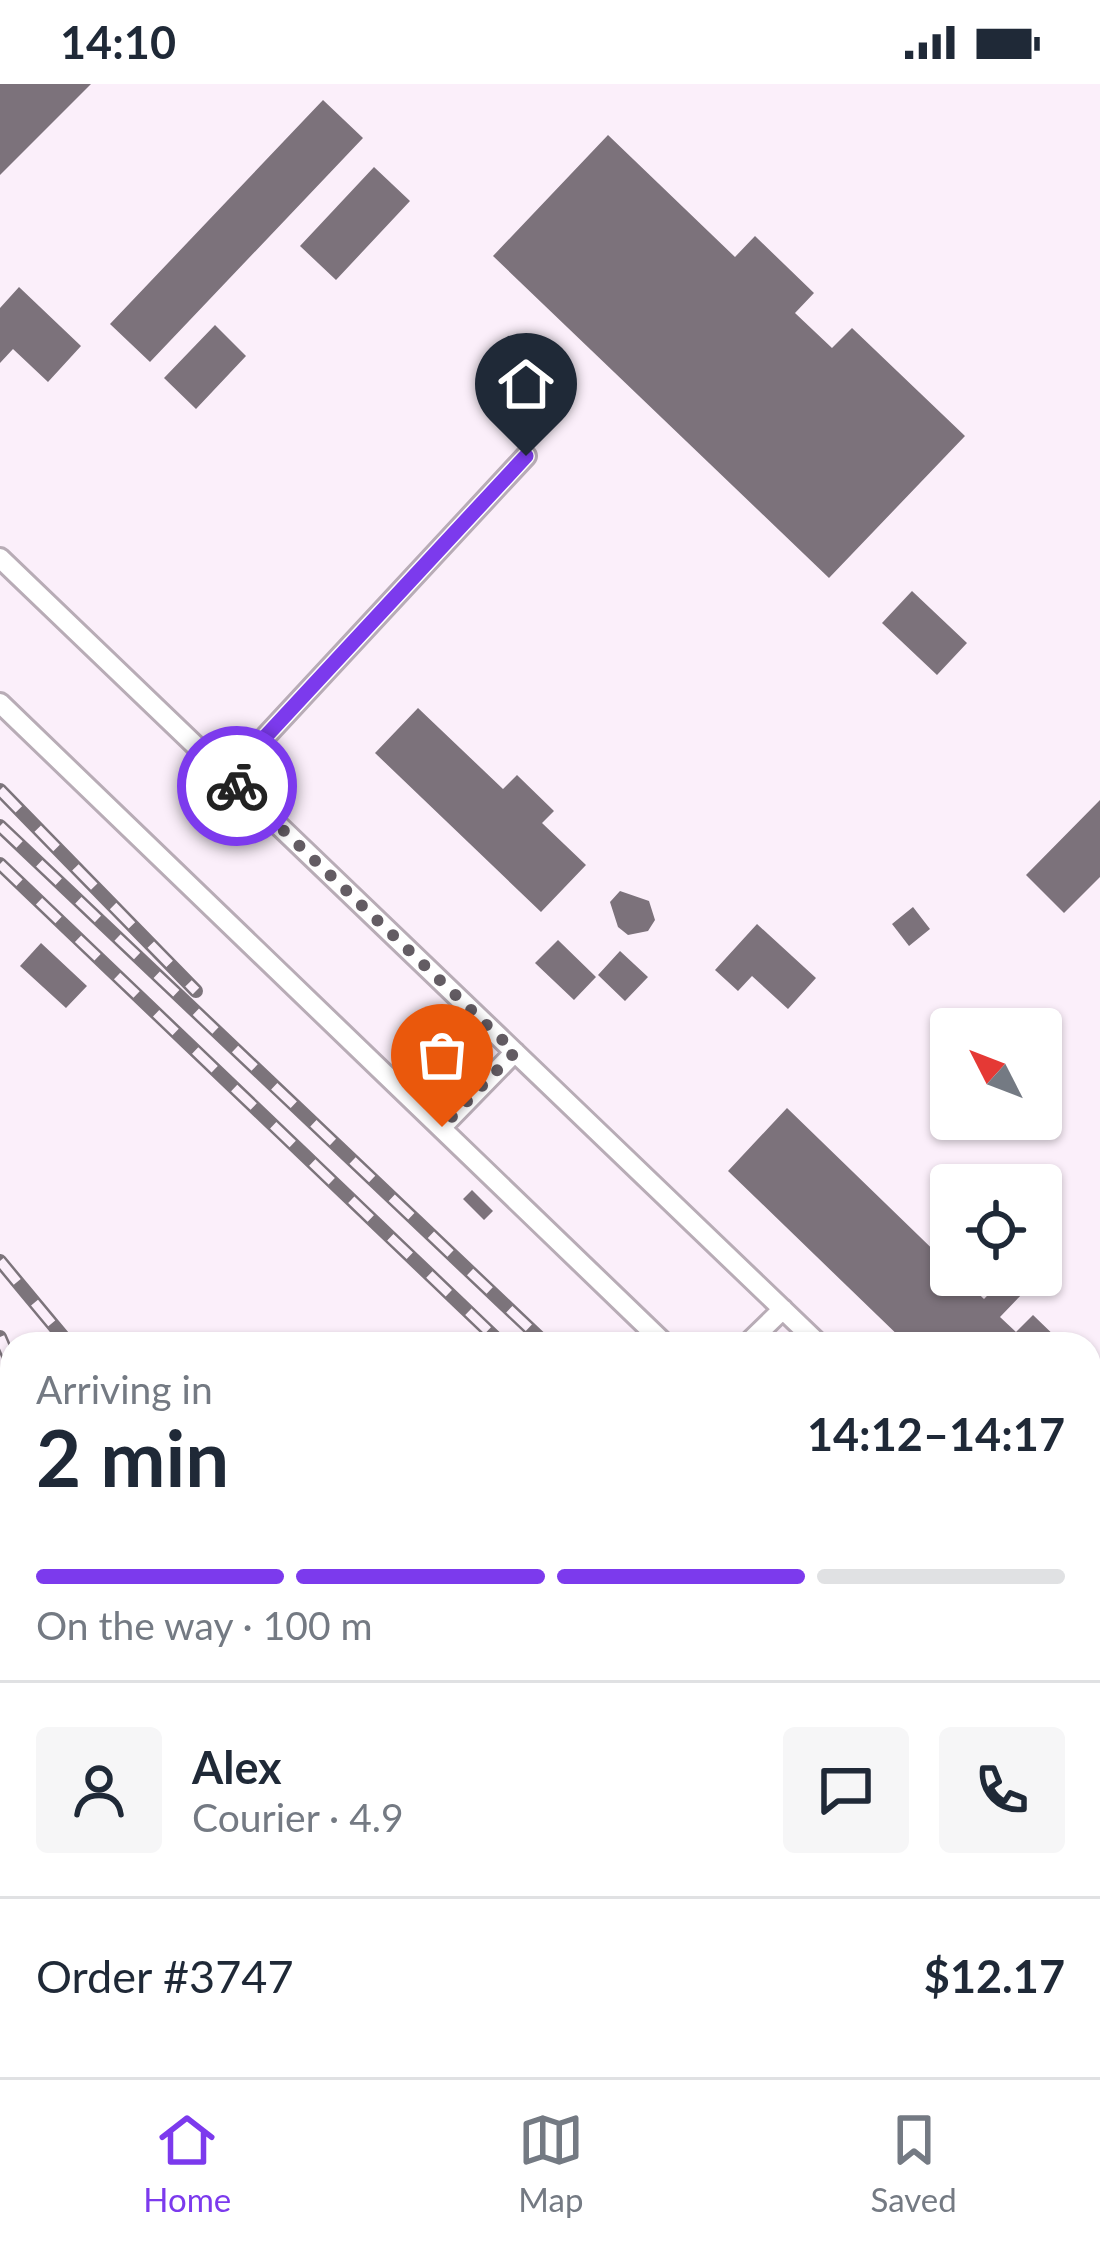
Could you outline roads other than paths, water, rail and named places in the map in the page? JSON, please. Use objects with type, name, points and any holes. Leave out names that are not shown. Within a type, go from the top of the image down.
[{"type":"lane","points":[[228,777],[526,456]]},
{"type":"lane","points":[[0,558],[807,1332]]},
{"type":"lane","points":[[0,704],[653,1332]]},
{"type":"lane","points":[[442,1127],[515,1052]]},
{"type":"lane","points":[[759,1332],[783,1309]]},
{"type":"railway","points":[[0,790],[196,991]]},
{"type":"railway","points":[[0,826],[533,1332]]},
{"type":"railway","points":[[0,864],[489,1332]]},
{"type":"railway","points":[[0,1261],[59,1332]]}]
